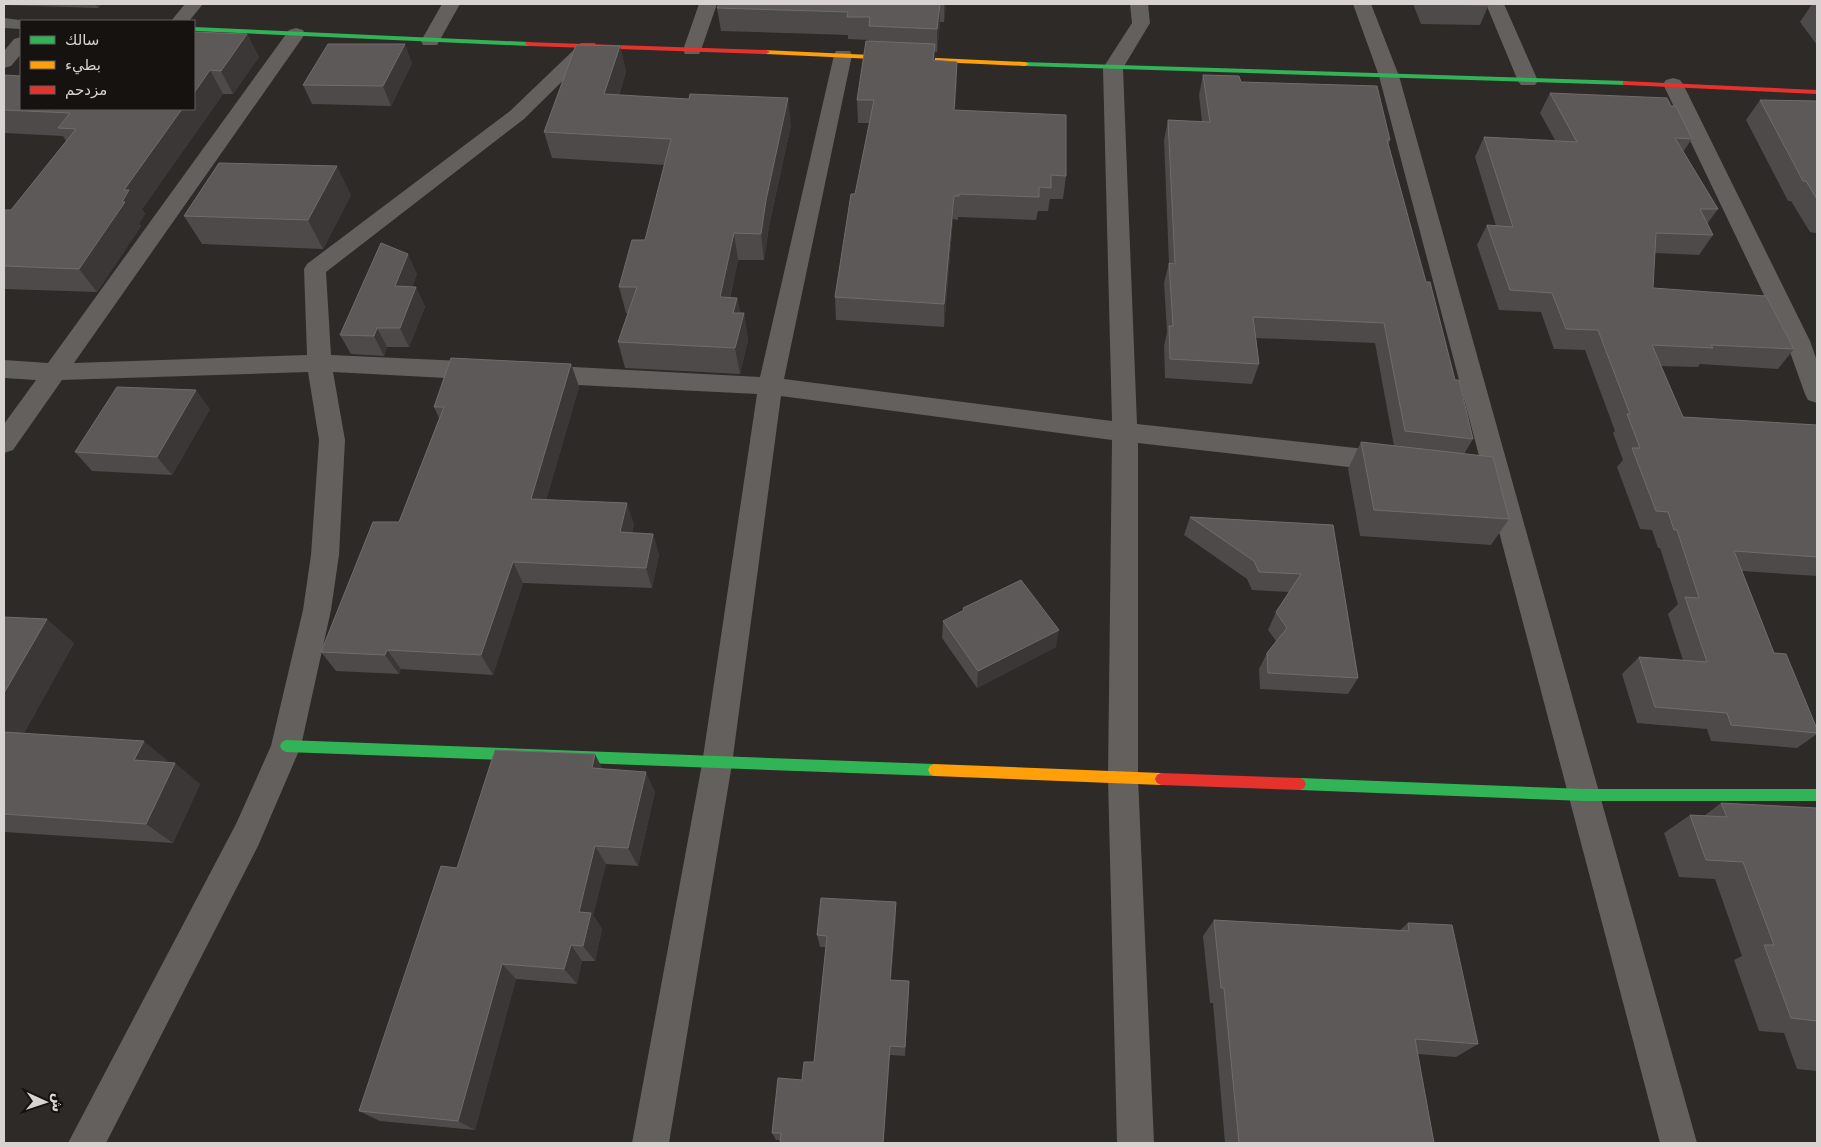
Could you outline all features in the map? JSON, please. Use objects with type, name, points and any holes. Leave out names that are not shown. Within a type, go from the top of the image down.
[{"type":"street","points":[[181,20],[194,4]]},
{"type":"street","points":[[430,41],[451,4]]},
{"type":"street","points":[[692,50],[708,4]]},
{"type":"street","points":[[1136,1143],[1123,778],[1125,432],[1113,68],[1141,23],[1139,4]]},
{"type":"street","points":[[1362,4],[1389,76],[1486,472],[1585,795],[1679,1143]]},
{"type":"street","points":[[1495,4],[1528,81]]},
{"type":"street","points":[[4,23],[20,24]]},
{"type":"street","points":[[195,29],[430,41],[843,55],[1113,68],[1674,84],[1817,92]]},
{"type":"street","points":[[4,443],[296,34]]},
{"type":"street","points":[[4,62],[20,44]]},
{"type":"street","points":[[86,1143],[247,835],[286,746],[317,610],[325,555],[332,440],[319,363],[315,269],[420,187],[518,115],[588,47]]},
{"type":"street","points":[[650,1143],[717,764],[770,386],[843,55]]},
{"type":"street","points":[[1674,84],[1798,341],[1817,394]]},
{"type":"street","points":[[4,369],[55,372],[319,363],[770,386],[1125,432],[1418,465]]},
{"type":"street","points":[[286,746],[717,764],[1585,795],[1817,795]]},
{"type":"building","points":[[719,4],[940,4],[937,29],[869,26],[870,17],[847,17],[848,12],[717,8]]},
{"type":"building","points":[[1428,4],[1487,4],[1488,5]]},
{"type":"building","points":[[195,32],[247,34],[221,71],[210,70],[195,92]]},
{"type":"building","points":[[866,41],[935,44],[933,60],[957,62],[954,110],[1066,115],[1066,176],[1051,175],[1051,188],[1039,187],[1039,197],[959,194],[959,196],[954,196],[944,304],[835,297],[851,194],[855,194],[874,100],[857,100]]},
{"type":"building","points":[[328,44],[405,44],[383,86],[303,85]]},
{"type":"building","points":[[576,45],[620,46],[604,94],[689,99],[690,94],[788,98],[766,200],[761,234],[734,233],[720,297],[737,298],[733,313],[744,313],[735,348],[618,342],[637,287],[619,287],[632,240],[645,240],[671,139],[544,132]]},
{"type":"building","points":[[4,75],[20,76],[20,110],[181,110],[124,190],[129,190],[122,202],[125,202],[79,269],[4,266],[4,210],[11,210],[76,129],[58,128],[70,113],[4,110]]},
{"type":"building","points":[[1203,75],[1239,76],[1241,82],[1377,86],[1390,140],[1387,140],[1426,282],[1430,282],[1455,380],[1459,380],[1473,439],[1405,431],[1384,323],[1253,317],[1259,364],[1170,359],[1169,326],[1173,326],[1169,263],[1175,264],[1168,120],[1210,122]]},
{"type":"building","points":[[1550,93],[1667,98],[1671,106],[1676,106],[1692,139],[1675,138],[1718,209],[1700,209],[1713,235],[1656,233],[1653,288],[1766,296],[1794,349],[1711,345],[1713,348],[1652,345],[1683,417],[1817,425],[1817,557],[1734,551],[1774,653],[1786,654],[1817,733],[1731,725],[1727,713],[1655,707],[1639,657],[1707,662],[1685,597],[1699,598],[1677,530],[1674,530],[1668,512],[1656,511],[1632,448],[1640,448],[1627,414],[1630,414],[1598,330],[1566,329],[1552,293],[1510,290],[1487,225],[1513,227],[1484,137],[1577,142]]},
{"type":"building","points":[[1760,100],[1817,101],[1817,199],[1806,181],[1803,181]]},
{"type":"building","points":[[219,163],[337,166],[308,220],[184,216]]},
{"type":"building","points":[[381,243],[408,254],[395,286],[416,287],[400,328],[377,328],[374,336],[340,335]]},
{"type":"building","points":[[451,358],[571,364],[531,499],[627,503],[620,532],[653,534],[646,568],[513,562],[481,655],[387,650],[385,655],[321,652],[373,522],[399,522],[444,407],[434,407]]},
{"type":"building","points":[[117,387],[196,390],[157,457],[75,452]]},
{"type":"building","points":[[1361,442],[1493,457],[1509,519],[1374,510]]},
{"type":"building","points":[[1190,517],[1333,525],[1358,678],[1268,673],[1267,653],[1287,628],[1276,612],[1301,574],[1259,572],[1254,561]]},
{"type":"building","points":[[1021,580],[1059,630],[978,671],[943,621],[964,610],[963,608]]},
{"type":"building","points":[[4,617],[47,619],[4,693]]},
{"type":"building","points":[[4,732],[144,741],[134,760],[175,763],[146,824],[4,814]]},
{"type":"building","points":[[495,750],[595,754],[592,768],[646,772],[628,848],[595,846],[579,912],[591,913],[583,946],[571,945],[564,969],[502,964],[458,1121],[359,1111],[441,866],[457,868]]},
{"type":"building","points":[[1721,803],[1817,808],[1817,1021],[1791,1018],[1764,945],[1774,945],[1743,862],[1706,860],[1690,815],[1727,817]]},
{"type":"building","points":[[821,898],[896,902],[890,980],[909,981],[905,1047],[890,1046],[883,1143],[780,1143],[781,1133],[772,1133],[778,1078],[802,1080],[804,1062],[814,1062],[827,936],[817,935]]},
{"type":"building","points":[[1214,920],[1409,931],[1408,923],[1452,925],[1478,1044],[1415,1039],[1434,1143],[1239,1143],[1224,988],[1221,988]]},
{"type":"traffic: fast","points":[[195,29],[529,44]]},
{"type":"traffic: fast","points":[[1025,64],[1626,83]]},
{"type":"traffic: fast","points":[[286,746],[934,770]]},
{"type":"traffic: fast","points":[[1300,784],[1585,795],[1817,795]]},
{"type":"traffic: slow","points":[[766,52],[1025,64]]},
{"type":"traffic: slow","points":[[934,770],[1161,779]]},
{"type":"traffic: jam","points":[[529,44],[766,52]]},
{"type":"traffic: jam","points":[[1626,83],[1817,92]]},
{"type":"traffic: jam","points":[[1161,779],[1300,784]]}]
